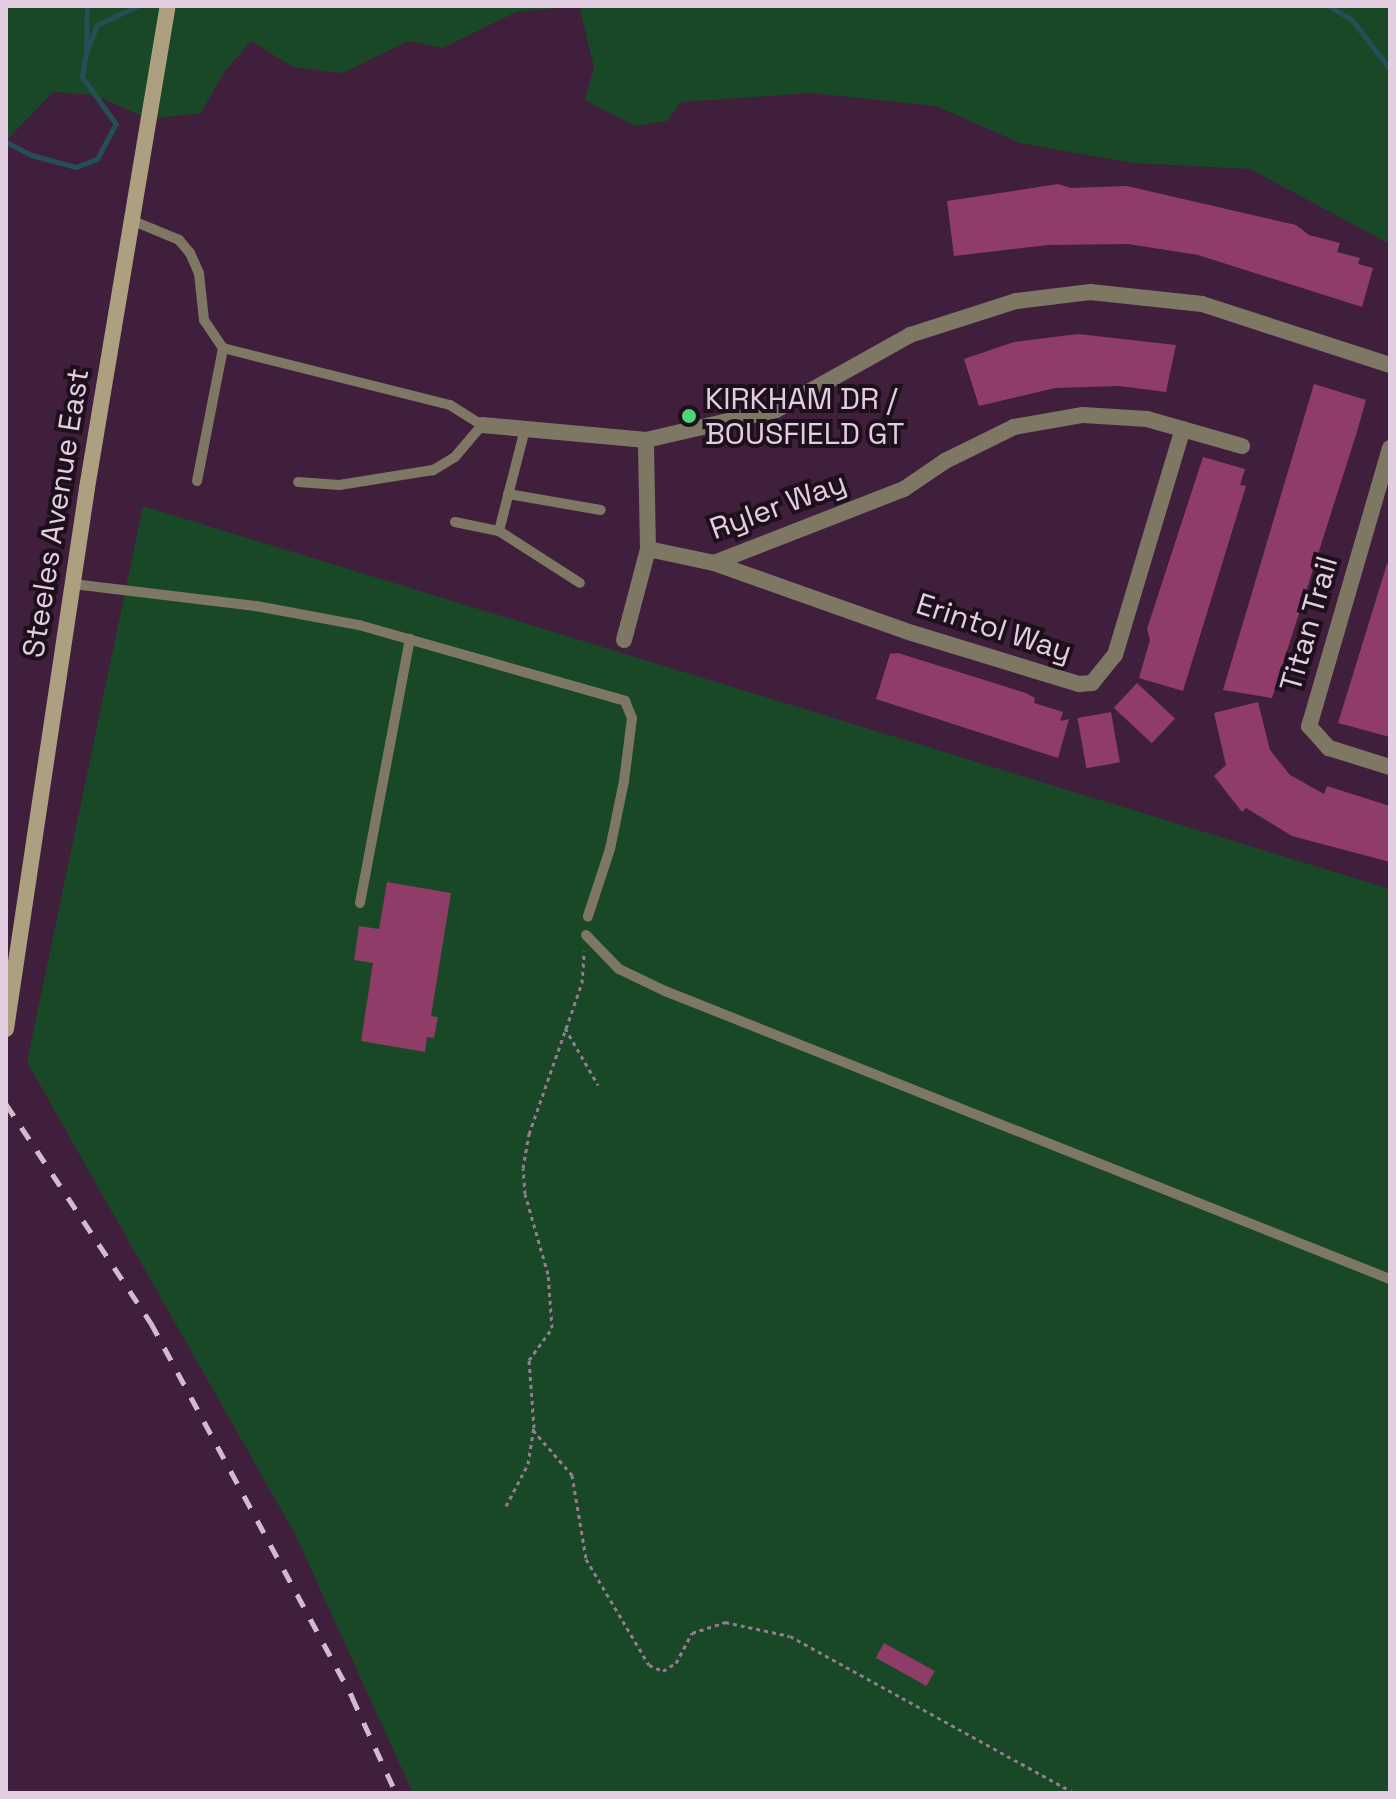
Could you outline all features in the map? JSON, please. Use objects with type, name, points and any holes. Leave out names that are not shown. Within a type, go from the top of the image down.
[{"type":"main road","name":"Steeles Avenue East","points":[[6,1029],[73,584],[168,6]]},
{"type":"street","points":[[482,425],[646,440],[776,410],[910,335],[1016,301],[1090,292],[1202,304],[1390,365]]},
{"type":"street","name":"Ryler Way","points":[[648,549],[714,563],[904,489],[945,461],[1014,427],[1083,415],[1147,419],[1242,446]]},
{"type":"street","name":"Erintol Way","points":[[714,563],[912,633],[1066,681],[1092,683],[1115,655],[1183,429]]},
{"type":"street","points":[[624,640],[648,549],[646,440]]},
{"type":"street","name":"Titan Trail","points":[[1390,448],[1309,726],[1329,748],[1390,767]]},
{"type":"lane","points":[[131,220],[179,240],[190,253],[199,273],[204,320],[223,348],[450,405],[482,425],[455,457],[433,470],[339,485],[298,482]]},
{"type":"lane","points":[[197,481],[223,348]]},
{"type":"lane","points":[[499,531],[525,429]]},
{"type":"lane","points":[[508,494],[601,510]]},
{"type":"lane","points":[[455,522],[499,531],[580,583]]},
{"type":"lane","points":[[73,584],[256,606],[410,639],[625,701],[632,718],[624,781],[610,849],[588,916]]},
{"type":"lane","points":[[360,903],[410,639]]},
{"type":"lane","points":[[586,935],[619,969],[665,991],[1390,1279]]},
{"type":"path","points":[[506,1506],[528,1464],[533,1430],[529,1360],[552,1328],[550,1292],[523,1168],[565,1028],[582,983],[586,935]]},
{"type":"path","points":[[565,1028],[598,1085]]},
{"type":"path","points":[[533,1430],[572,1475],[586,1559],[649,1665],[663,1671],[676,1663],[692,1633],[725,1622],[790,1636],[1074,1793]]},
{"type":"green space","points":[[6,6],[579,6],[516,12],[443,48],[408,41],[343,73],[293,67],[251,41],[224,72],[201,113],[149,119],[94,95],[53,92],[6,141]]},
{"type":"green space","points":[[579,6],[1390,6],[1390,244],[1250,169],[1133,163],[1020,143],[936,106],[811,93],[681,102],[667,121],[635,126],[585,100],[594,67]]},
{"type":"green space","points":[[143,506],[1390,889],[1390,1793],[413,1793],[295,1534],[27,1062]]},
{"type":"building","points":[[1058,184],[1071,188],[1127,186],[1296,225],[1309,235],[1340,243],[1337,252],[1360,258],[1358,264],[1373,268],[1362,307],[1198,255],[1128,244],[1048,245],[954,256],[947,201]]},
{"type":"building","points":[[1078,334],[1176,345],[1166,392],[1119,386],[1055,388],[979,406],[964,359],[1014,342]]},
{"type":"building","points":[[1314,384],[1366,400],[1356,435],[1272,698],[1223,690]]},
{"type":"building","points":[[1203,457],[1245,469],[1240,485],[1246,486],[1183,691],[1139,678],[1150,640],[1147,629]]},
{"type":"building","points":[[1387,564],[1390,564],[1390,737],[1338,723]]},
{"type":"building","points":[[898,653],[1026,693],[1035,698],[1034,703],[1063,712],[1060,721],[1069,719],[1058,758],[876,699],[890,654]]},
{"type":"building","points":[[1137,683],[1175,718],[1152,743],[1114,708]]},
{"type":"building","points":[[1258,702],[1270,750],[1290,775],[1324,794],[1327,786],[1390,806],[1390,862],[1292,836],[1246,808],[1242,812],[1214,776],[1226,765],[1214,713]]},
{"type":"building","points":[[1111,712],[1120,762],[1086,768],[1078,718]]},
{"type":"building","points":[[387,882],[451,893],[431,1016],[438,1017],[434,1038],[427,1037],[425,1052],[361,1041],[373,963],[354,960],[359,926],[379,929]]},
{"type":"building","points":[[884,1643],[935,1671],[926,1686],[876,1658]]},
{"type":"waterway","points":[[86,48],[87,6]]},
{"type":"waterway","points":[[6,142],[31,155],[76,167],[97,159],[116,124],[82,77],[86,53],[97,25],[137,6]]},
{"type":"waterway","points":[[1329,6],[1351,19],[1390,69]]},
{"type":"railway","points":[[6,1104],[151,1323],[352,1697],[396,1793]]},
{"type":"place","name":"KIRKHAM DR / BOUSFIELD GT","points":[[689,416]]}]
